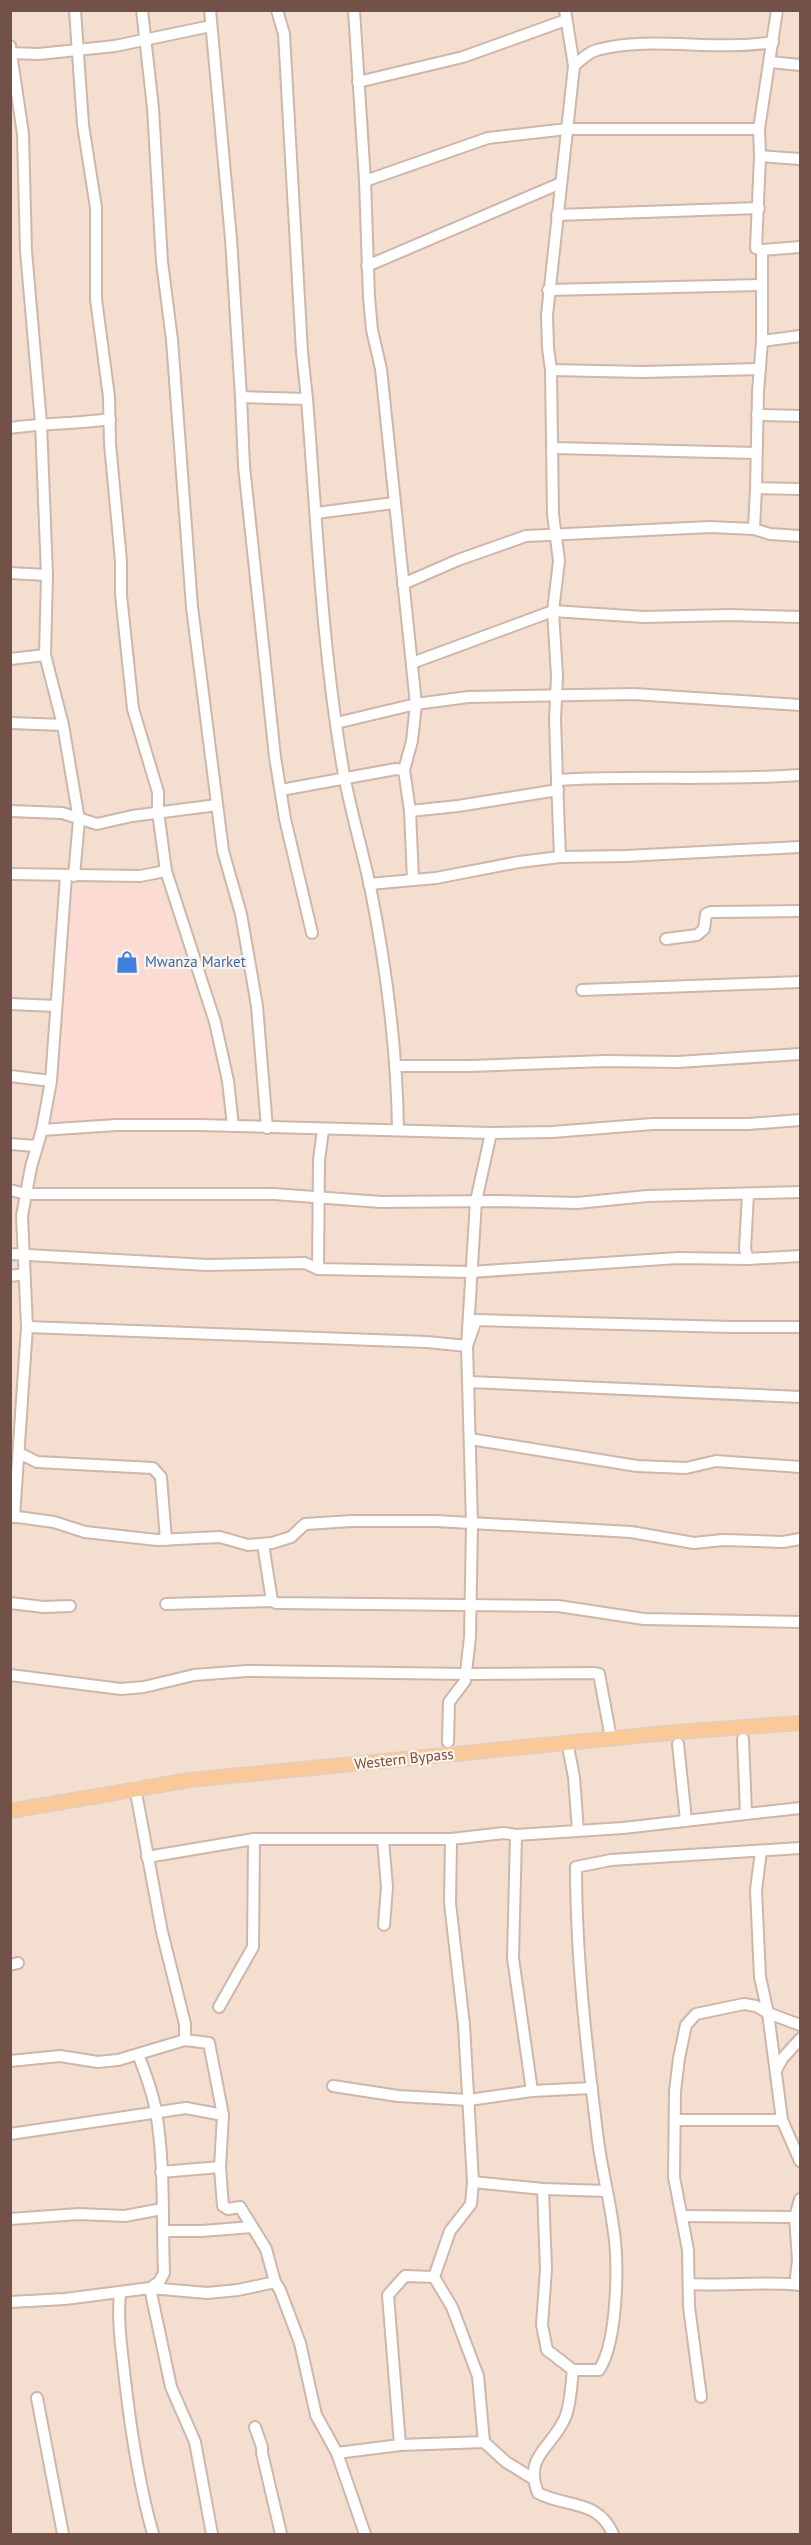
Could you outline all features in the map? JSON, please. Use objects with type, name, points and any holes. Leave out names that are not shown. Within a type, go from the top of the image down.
[{"type":"main road","name":"Western Bypass","points":[[10,1811],[190,1780],[611,1738],[801,1723]]},
{"type":"street","points":[[75,10],[83,125],[96,208],[96,298],[104,346],[121,561],[121,595],[133,709],[158,792],[158,812],[166,871],[215,1022],[228,1081],[233,1126]]},
{"type":"street","points":[[142,10],[153,108],[162,262],[172,340],[192,607],[223,850],[248,947],[258,1017],[267,1128]]},
{"type":"street","points":[[210,10],[232,250],[244,466],[275,757],[290,839],[312,933]]},
{"type":"street","points":[[277,10],[284,34],[302,352],[336,723],[345,778],[369,884],[391,1014],[396,1066],[398,1130]]},
{"type":"street","points":[[354,10],[372,330],[381,369],[393,503],[416,704],[412,741],[404,770],[410,811],[413,880]]},
{"type":"street","points":[[777,10],[770,62],[762,96],[759,129],[759,208],[756,248],[762,250],[801,247]]},
{"type":"street","points":[[358,82],[463,57],[566,15],[574,66],[548,290],[554,514],[559,561],[553,611],[557,664],[560,857]]},
{"type":"street","points":[[211,26],[146,41],[39,54],[11,51],[22,134],[26,251],[41,423],[47,575],[45,655],[63,725],[79,820],[70,876],[51,1082],[22,1216],[27,1328],[15,1423],[19,1453],[12,1517],[54,1522],[85,1532],[166,1540],[220,1537],[248,1545],[291,1537],[305,1524],[398,1521],[631,1533],[694,1543],[731,1540],[783,1542],[801,1539]]},
{"type":"street","points":[[574,66],[595,50],[634,44],[721,47],[773,42]]},
{"type":"street","points":[[770,62],[801,65]]},
{"type":"street","points":[[365,181],[488,138],[567,129],[759,129]]},
{"type":"street","points":[[760,156],[801,159]]},
{"type":"street","points":[[367,266],[561,183]]},
{"type":"street","points":[[557,215],[759,208]]},
{"type":"street","points":[[754,529],[757,415],[762,341],[760,285],[762,250]]},
{"type":"street","points":[[548,290],[760,285]]},
{"type":"street","points":[[762,341],[801,336]]},
{"type":"street","points":[[551,370],[643,372],[760,369]]},
{"type":"street","points":[[241,397],[307,399]]},
{"type":"street","points":[[757,415],[801,416]]},
{"type":"street","points":[[10,428],[41,423],[73,424],[110,419]]},
{"type":"street","points":[[553,448],[756,453]]},
{"type":"street","points":[[756,489],[801,489]]},
{"type":"street","points":[[316,513],[393,503]]},
{"type":"street","points":[[403,584],[458,560],[525,536],[710,527],[754,529],[770,534],[801,536]]},
{"type":"street","points":[[10,573],[47,575]]},
{"type":"street","points":[[412,663],[553,611],[644,617],[730,615],[801,617]]},
{"type":"street","points":[[10,659],[45,655]]},
{"type":"street","points":[[336,723],[416,704],[468,697],[645,694],[801,705]]},
{"type":"street","points":[[10,723],[63,725]]},
{"type":"street","points":[[281,790],[396,769],[404,770]]},
{"type":"street","points":[[410,811],[458,806],[608,777],[801,775]]},
{"type":"street","points":[[10,811],[62,813],[97,824],[158,812],[218,805]]},
{"type":"street","points":[[369,884],[436,878],[519,862],[560,857],[626,856],[801,846]]},
{"type":"street","points":[[10,874],[140,876],[166,871]]},
{"type":"street","points":[[666,939],[697,936],[704,929],[706,914],[711,912],[801,911]]},
{"type":"street","points":[[582,990],[801,982]]},
{"type":"street","points":[[10,1004],[57,1006]]},
{"type":"street","points":[[396,1066],[606,1061],[678,1062],[801,1054]]},
{"type":"street","points":[[10,1076],[51,1082]]},
{"type":"street","points":[[42,1130],[116,1125],[491,1133],[574,1131],[653,1124],[748,1124],[801,1120]]},
{"type":"street","points":[[318,1269],[319,1160],[323,1130]]},
{"type":"street","points":[[448,1742],[449,1702],[464,1685],[466,1674],[471,1603],[472,1524],[467,1346],[476,1201],[491,1133]]},
{"type":"street","points":[[10,1143],[36,1146]]},
{"type":"street","points":[[10,1190],[26,1194],[274,1194],[381,1202],[576,1203],[647,1196],[731,1192],[748,1194],[801,1192]]},
{"type":"street","points":[[748,1194],[745,1249],[748,1259]]},
{"type":"street","points":[[10,1254],[207,1265],[305,1263],[318,1269],[471,1272],[678,1258],[748,1259],[801,1256]]},
{"type":"street","points":[[10,1276],[24,1274]]},
{"type":"street","points":[[467,1346],[476,1320],[801,1327]]},
{"type":"street","points":[[27,1328],[427,1342],[467,1346]]},
{"type":"street","points":[[469,1382],[801,1397]]},
{"type":"street","points":[[470,1439],[638,1466],[686,1468],[716,1461],[801,1467]]},
{"type":"street","points":[[19,1453],[37,1462],[153,1468],[162,1477],[166,1540]]},
{"type":"street","points":[[263,1544],[272,1601]]},
{"type":"street","points":[[166,1604],[272,1601],[276,1603],[558,1605],[644,1619],[801,1622]]},
{"type":"street","points":[[10,1603],[70,1606]]},
{"type":"street","points":[[10,1675],[122,1689],[144,1687],[194,1675],[247,1671],[599,1674],[611,1738]]},
{"type":"street","points":[[743,1739],[746,1813]]},
{"type":"street","points":[[678,1744],[686,1820]]},
{"type":"street","points":[[569,1752],[574,1776],[578,1831]]},
{"type":"street","points":[[137,1798],[162,1932],[185,2024],[185,2040]]},
{"type":"street","points":[[147,1857],[255,1839],[451,1839],[504,1833],[578,1831],[801,1809]]},
{"type":"street","points":[[516,1834],[513,1958],[532,2091]]},
{"type":"street","points":[[219,2007],[253,1947],[255,1839]]},
{"type":"street","points":[[434,2277],[450,2231],[471,2204],[473,2182],[464,2025],[450,1903],[451,1839]]},
{"type":"street","points":[[383,1840],[387,1887],[384,1925]]},
{"type":"street","points":[[543,2189],[546,2269],[542,2325],[547,2350],[573,2370],[599,2370],[605,2361],[611,2334],[615,2292],[614,2229],[597,2134],[592,2088],[581,1982],[576,1867],[612,1860],[801,1848]]},
{"type":"street","points":[[761,1851],[756,1890],[756,1937],[760,1977],[778,2058],[776,2070],[782,2120],[801,2161]]},
{"type":"street","points":[[700,2397],[689,2307],[690,2284],[683,2216],[674,2178],[679,2058],[690,2018],[696,2014],[744,2004],[756,2006],[801,2025]]},
{"type":"street","points":[[778,2058],[801,2039]]},
{"type":"street","points":[[10,2061],[60,2056],[98,2062],[118,2060],[185,2040],[209,2043],[223,2115],[220,2167],[223,2206],[228,2209],[240,2207],[266,2248],[275,2282],[300,2343],[316,2415],[337,2452],[365,2535]]},
{"type":"street","points":[[138,2054],[156,2112],[161,2172],[164,2273],[159,2282],[150,2288]]},
{"type":"street","points":[[333,2086],[398,2096],[469,2100],[532,2091],[592,2088]]},
{"type":"street","points":[[10,2134],[186,2108],[223,2115]]},
{"type":"street","points":[[675,2120],[782,2120]]},
{"type":"street","points":[[161,2172],[220,2167]]},
{"type":"street","points":[[473,2182],[543,2189],[607,2191]]},
{"type":"street","points":[[801,2199],[795,2217],[798,2260],[796,2277],[801,2285]]},
{"type":"street","points":[[10,2219],[79,2214],[125,2216],[162,2209]]},
{"type":"street","points":[[683,2216],[795,2217]]},
{"type":"street","points":[[162,2230],[202,2231],[252,2227]]},
{"type":"street","points":[[400,2445],[388,2295],[405,2276],[434,2277]]},
{"type":"street","points":[[434,2277],[452,2307],[478,2376],[483,2442]]},
{"type":"street","points":[[10,2302],[120,2293],[150,2288],[207,2293],[238,2290],[275,2282]]},
{"type":"street","points":[[690,2284],[801,2285]]},
{"type":"street","points":[[150,2288],[171,2387],[195,2442],[212,2535]]},
{"type":"street","points":[[120,2293],[120,2334],[129,2418],[145,2506],[153,2535]]},
{"type":"street","points":[[532,2478],[538,2456],[565,2418],[573,2370]]},
{"type":"street","points":[[37,2398],[63,2535]]},
{"type":"street","points":[[255,2427],[262,2447],[281,2535]]},
{"type":"street","points":[[337,2452],[400,2445],[483,2442],[506,2462],[532,2478],[538,2493],[553,2501],[577,2505],[596,2512],[603,2517],[613,2535]]},
{"type":"shaded area","points":[[11,11],[800,11],[800,2534],[11,2534]]},
{"type":"shaded area","name":"Mwanza Market","points":[[160,885],[210,1035],[224,1118],[55,1121],[74,889]]},
{"type":"place","name":"Mwanza Market","points":[[127,962]]}]
